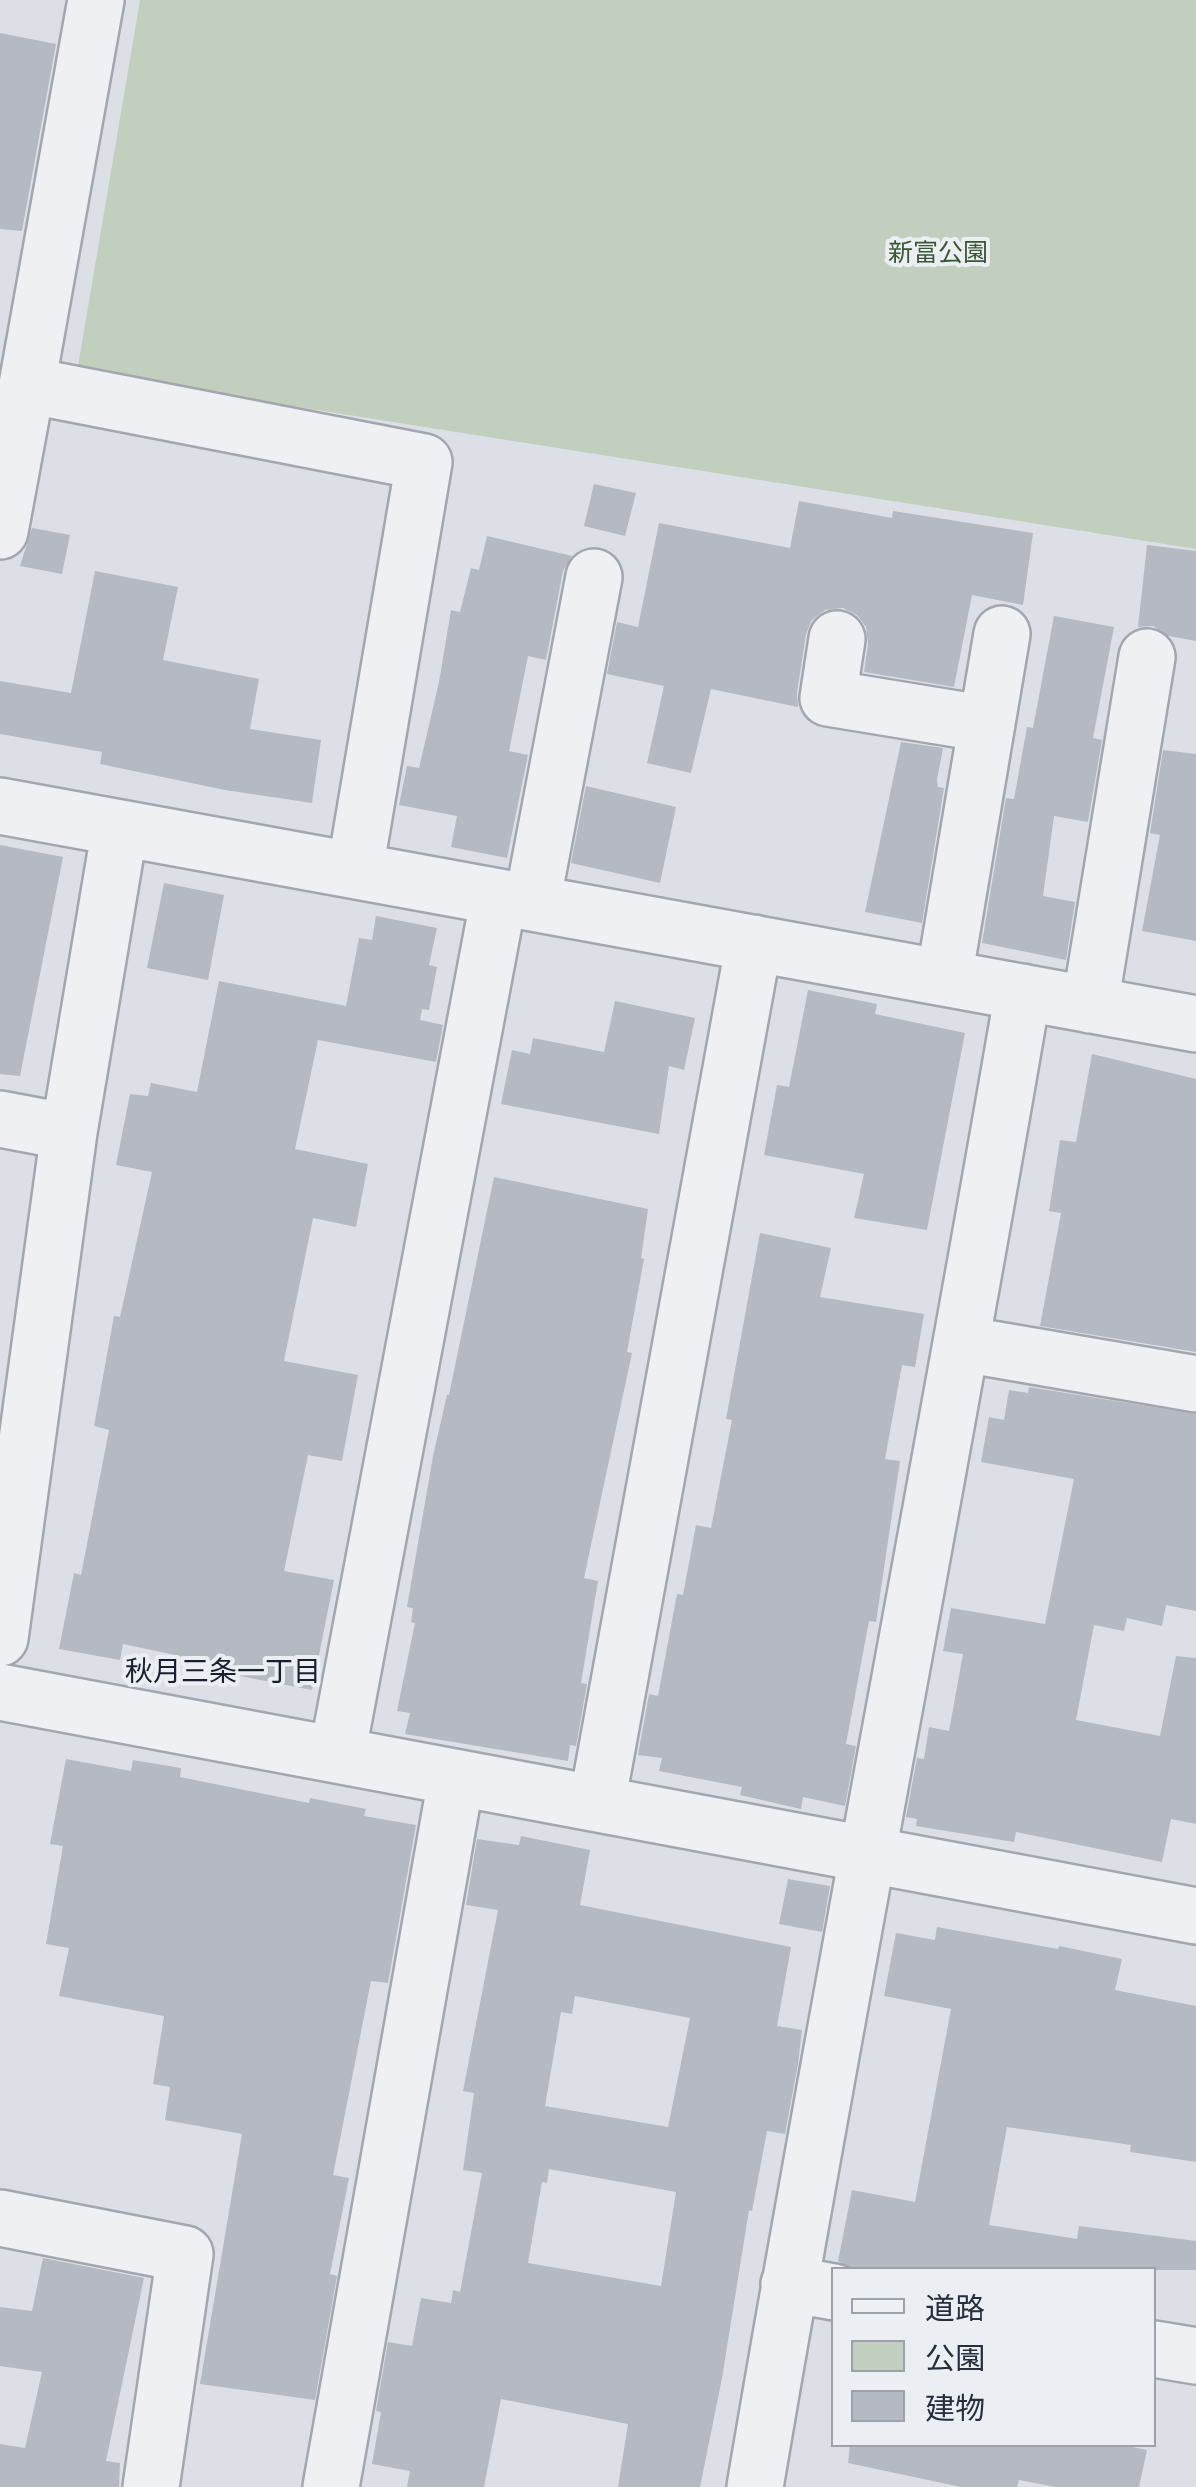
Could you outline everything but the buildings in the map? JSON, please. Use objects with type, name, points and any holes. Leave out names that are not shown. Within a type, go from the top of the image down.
[{"type":"street","points":[[0,531],[96,0]]},
{"type":"street","points":[[27,385],[424,462],[355,870]]},
{"type":"street","points":[[337,1755],[516,900],[594,577]]},
{"type":"street","points":[[944,978],[1002,634]]},
{"type":"street","points":[[836,639],[828,698],[988,724]]},
{"type":"street","points":[[1090,1005],[1147,657]]},
{"type":"street","points":[[0,806],[1196,1024]]},
{"type":"street","points":[[0,1638],[69,1132],[120,828]]},
{"type":"street","points":[[597,1803],[754,943]]},
{"type":"street","points":[[755,2487],[811,2288],[869,1852],[1023,992]]},
{"type":"street","points":[[0,1119],[69,1132]]},
{"type":"street","points":[[963,1344],[1196,1384]]},
{"type":"street","points":[[0,1692],[1196,1916]]},
{"type":"street","points":[[331,2487],[456,1780]]},
{"type":"street","points":[[0,2218],[185,2254],[151,2487]]},
{"type":"street","points":[[1156,2349],[1196,2356]]},
{"type":"green space","name":"新富公園","points":[[140,0],[1196,0],[1196,549],[77,372]]},
{"type":"district","name":"秋月三条一丁目","points":[[223,1672]]}]
